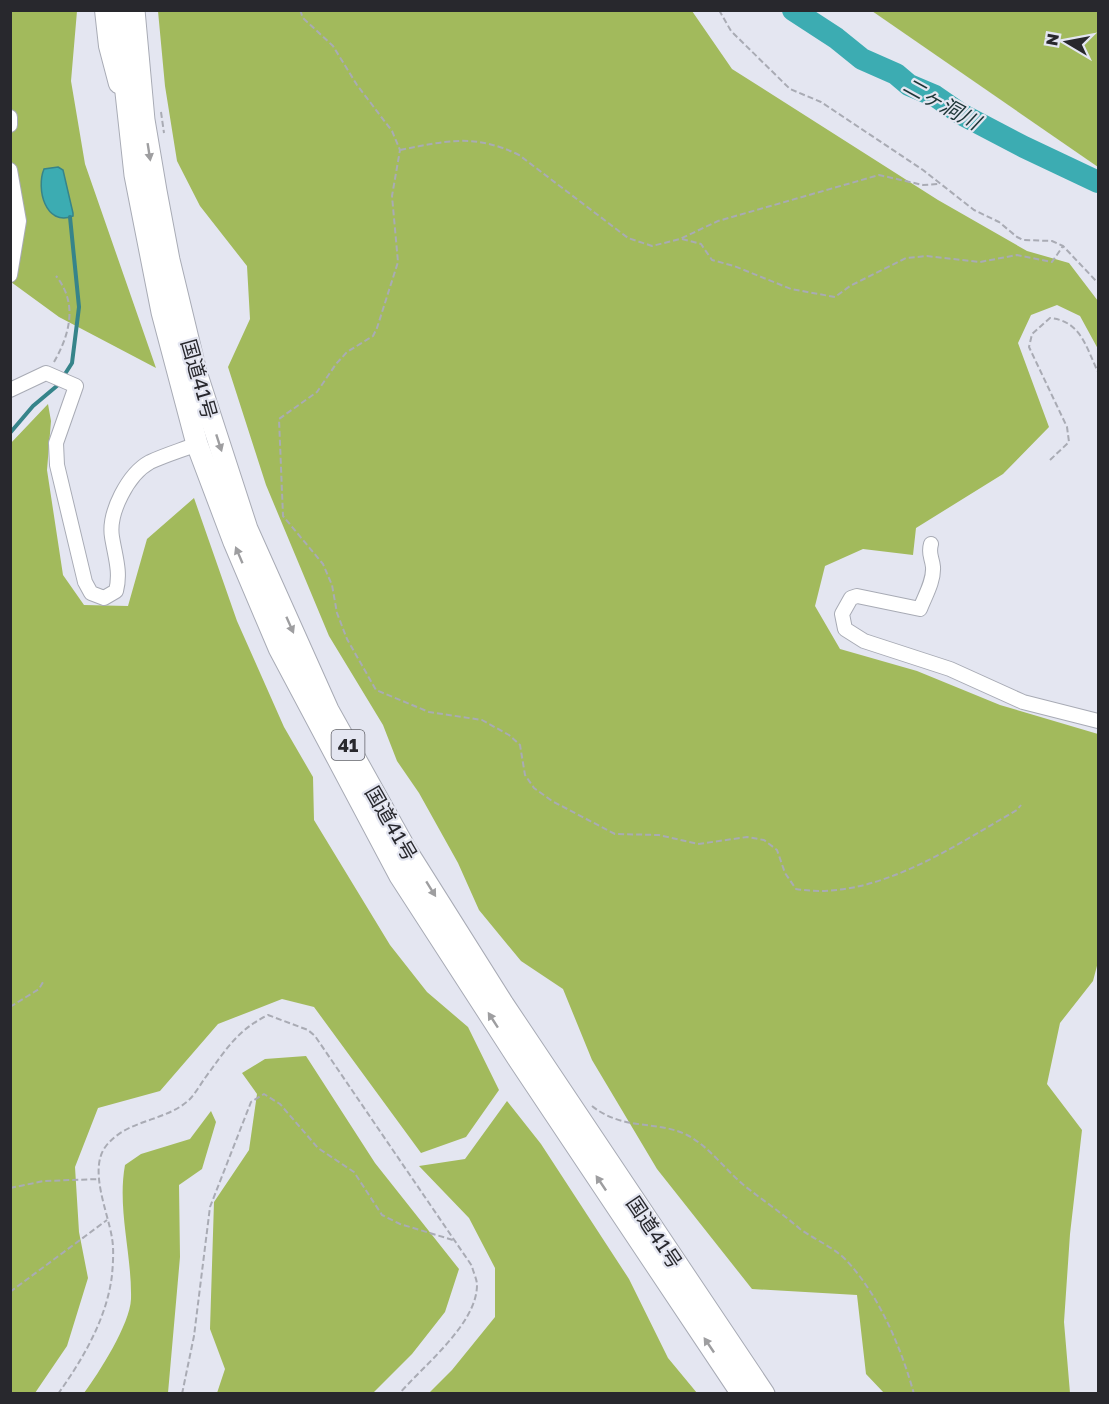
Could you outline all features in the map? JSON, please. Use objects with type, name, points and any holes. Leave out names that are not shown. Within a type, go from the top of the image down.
[{"type":"highway","name":"国道41号","points":[[117,10],[144,117],[169,260],[196,372],[247,529],[328,710],[406,849],[503,1004],[764,1394]]},
{"type":"highway","name":"国道41号","points":[[134,10],[144,117],[135,175],[162,312],[197,444],[234,542],[279,648],[400,876],[519,1060],[742,1394]]},
{"type":"main road","points":[[104,10],[108,46],[144,117]]},
{"type":"main road","points":[[144,10],[144,117]]},
{"type":"street","points":[[10,117],[10,125]]},
{"type":"street","points":[[10,170],[19,221],[10,275]]},
{"type":"street","points":[[10,390],[57,377],[75,386],[56,443],[57,465],[85,582],[91,593],[104,597],[116,591],[119,579],[111,523],[115,508],[133,477],[148,463],[197,444]]},
{"type":"street","points":[[931,544],[928,552],[933,567],[931,580],[920,609],[857,597],[851,598],[842,614],[845,629],[864,641],[950,669],[1023,702],[1098,722]]},
{"type":"path","points":[[300,10],[303,18],[333,46],[357,85],[392,131],[400,150],[392,205],[398,262],[377,328],[373,336],[342,358],[317,392],[279,419],[283,516],[323,564],[332,585],[337,613],[347,639],[376,690],[429,712],[482,720],[509,735],[520,745],[525,775],[534,788],[552,801],[615,834],[659,835],[698,844],[747,837],[764,840],[777,850],[785,873],[796,889],[860,886],[907,870],[928,861],[1017,810],[1021,805]]},
{"type":"path","points":[[718,10],[731,31],[790,89],[821,102],[974,210],[999,222],[1017,237],[1023,240],[1052,241],[1063,246],[1098,283]]},
{"type":"path","points":[[144,117],[164,134]]},
{"type":"path","points":[[400,150],[448,140],[475,139],[498,145],[519,155],[628,238],[652,246],[680,239],[718,221],[879,175],[923,185],[939,184]]},
{"type":"path","points":[[680,239],[701,244],[712,260],[734,266],[791,290],[835,297],[860,281],[906,258],[927,256],[980,262],[1017,255],[1052,262],[1063,246]]},
{"type":"path","points":[[56,276],[69,296],[68,333],[57,359],[57,377]]},
{"type":"path","points":[[1050,460],[1069,442],[1067,427],[1029,348],[1032,334],[1050,318],[1064,320],[1076,328],[1098,372]]},
{"type":"path","points":[[10,1007],[39,989],[43,982]]},
{"type":"path","points":[[58,1394],[105,1309],[112,1274],[112,1240],[100,1179],[102,1152],[116,1136],[173,1111],[190,1100],[237,1034],[268,1015],[308,1030],[315,1036],[472,1266],[477,1284],[474,1302],[460,1326],[399,1394]]},
{"type":"path","points":[[182,1394],[194,1336],[210,1207],[227,1168],[243,1116],[251,1102],[264,1094],[280,1104],[318,1148],[354,1172],[382,1215],[400,1224],[454,1240]]},
{"type":"path","points":[[585,1100],[601,1112],[623,1122],[676,1131],[692,1138],[746,1187],[801,1230],[837,1251],[853,1269],[877,1304],[900,1350],[914,1394]]},
{"type":"path","points":[[10,1188],[44,1181],[100,1179]]},
{"type":"path","points":[[10,1292],[108,1219]]},
{"type":"green space","points":[[11,11],[77,11],[71,81],[85,164],[156,368],[59,317],[11,282]]},
{"type":"green space","points":[[158,11],[692,11],[732,69],[938,200],[1027,251],[1069,263],[1098,301],[1098,349],[1080,316],[1057,305],[1031,315],[1018,343],[1049,427],[1003,474],[916,528],[913,555],[863,549],[825,566],[815,606],[840,649],[917,671],[1000,705],[1098,734],[1098,962],[1093,981],[1060,1023],[1047,1084],[1082,1130],[1070,1234],[1064,1322],[1070,1393],[884,1393],[866,1374],[857,1295],[752,1289],[657,1169],[592,1060],[563,989],[521,961],[479,910],[458,863],[419,793],[397,761],[383,725],[329,636],[266,485],[228,367],[250,319],[247,266],[200,206],[177,161],[165,86]]},
{"type":"green space","points":[[872,11],[1098,11],[1098,167]]},
{"type":"green space","points":[[48,404],[51,421],[47,470],[63,575],[84,605],[128,606],[147,539],[194,498],[237,621],[284,727],[313,777],[314,820],[390,945],[427,992],[468,1027],[499,1090],[466,1137],[421,1153],[314,1007],[282,999],[218,1024],[160,1091],[98,1108],[75,1167],[79,1232],[88,1278],[67,1346],[35,1393],[11,1394],[10,444]]},
{"type":"green space","points":[[306,1056],[375,1163],[459,1269],[445,1312],[412,1354],[373,1393],[217,1393],[225,1369],[210,1329],[214,1202],[249,1150],[257,1094],[242,1073],[265,1059]]},
{"type":"green space","points":[[507,1101],[541,1144],[629,1279],[668,1358],[697,1393],[429,1393],[452,1370],[495,1317],[495,1268],[469,1218],[419,1166],[465,1159]]},
{"type":"green space","points":[[211,1111],[216,1122],[202,1169],[179,1185],[180,1257],[168,1393],[84,1393],[120,1334],[131,1299],[123,1198],[125,1165],[141,1154],[190,1139]]},
{"type":"water","points":[[58,167],[63,170],[73,213],[73,216],[63,218],[49,211],[41,186],[44,169]]},
{"type":"waterway","name":"二ヶ洞川","points":[[793,10],[836,38],[862,59],[896,74],[909,85],[935,96],[961,114],[1024,147],[1098,182]]},
{"type":"waterway","points":[[10,433],[33,406],[58,385],[72,363],[79,307],[70,217]]}]
